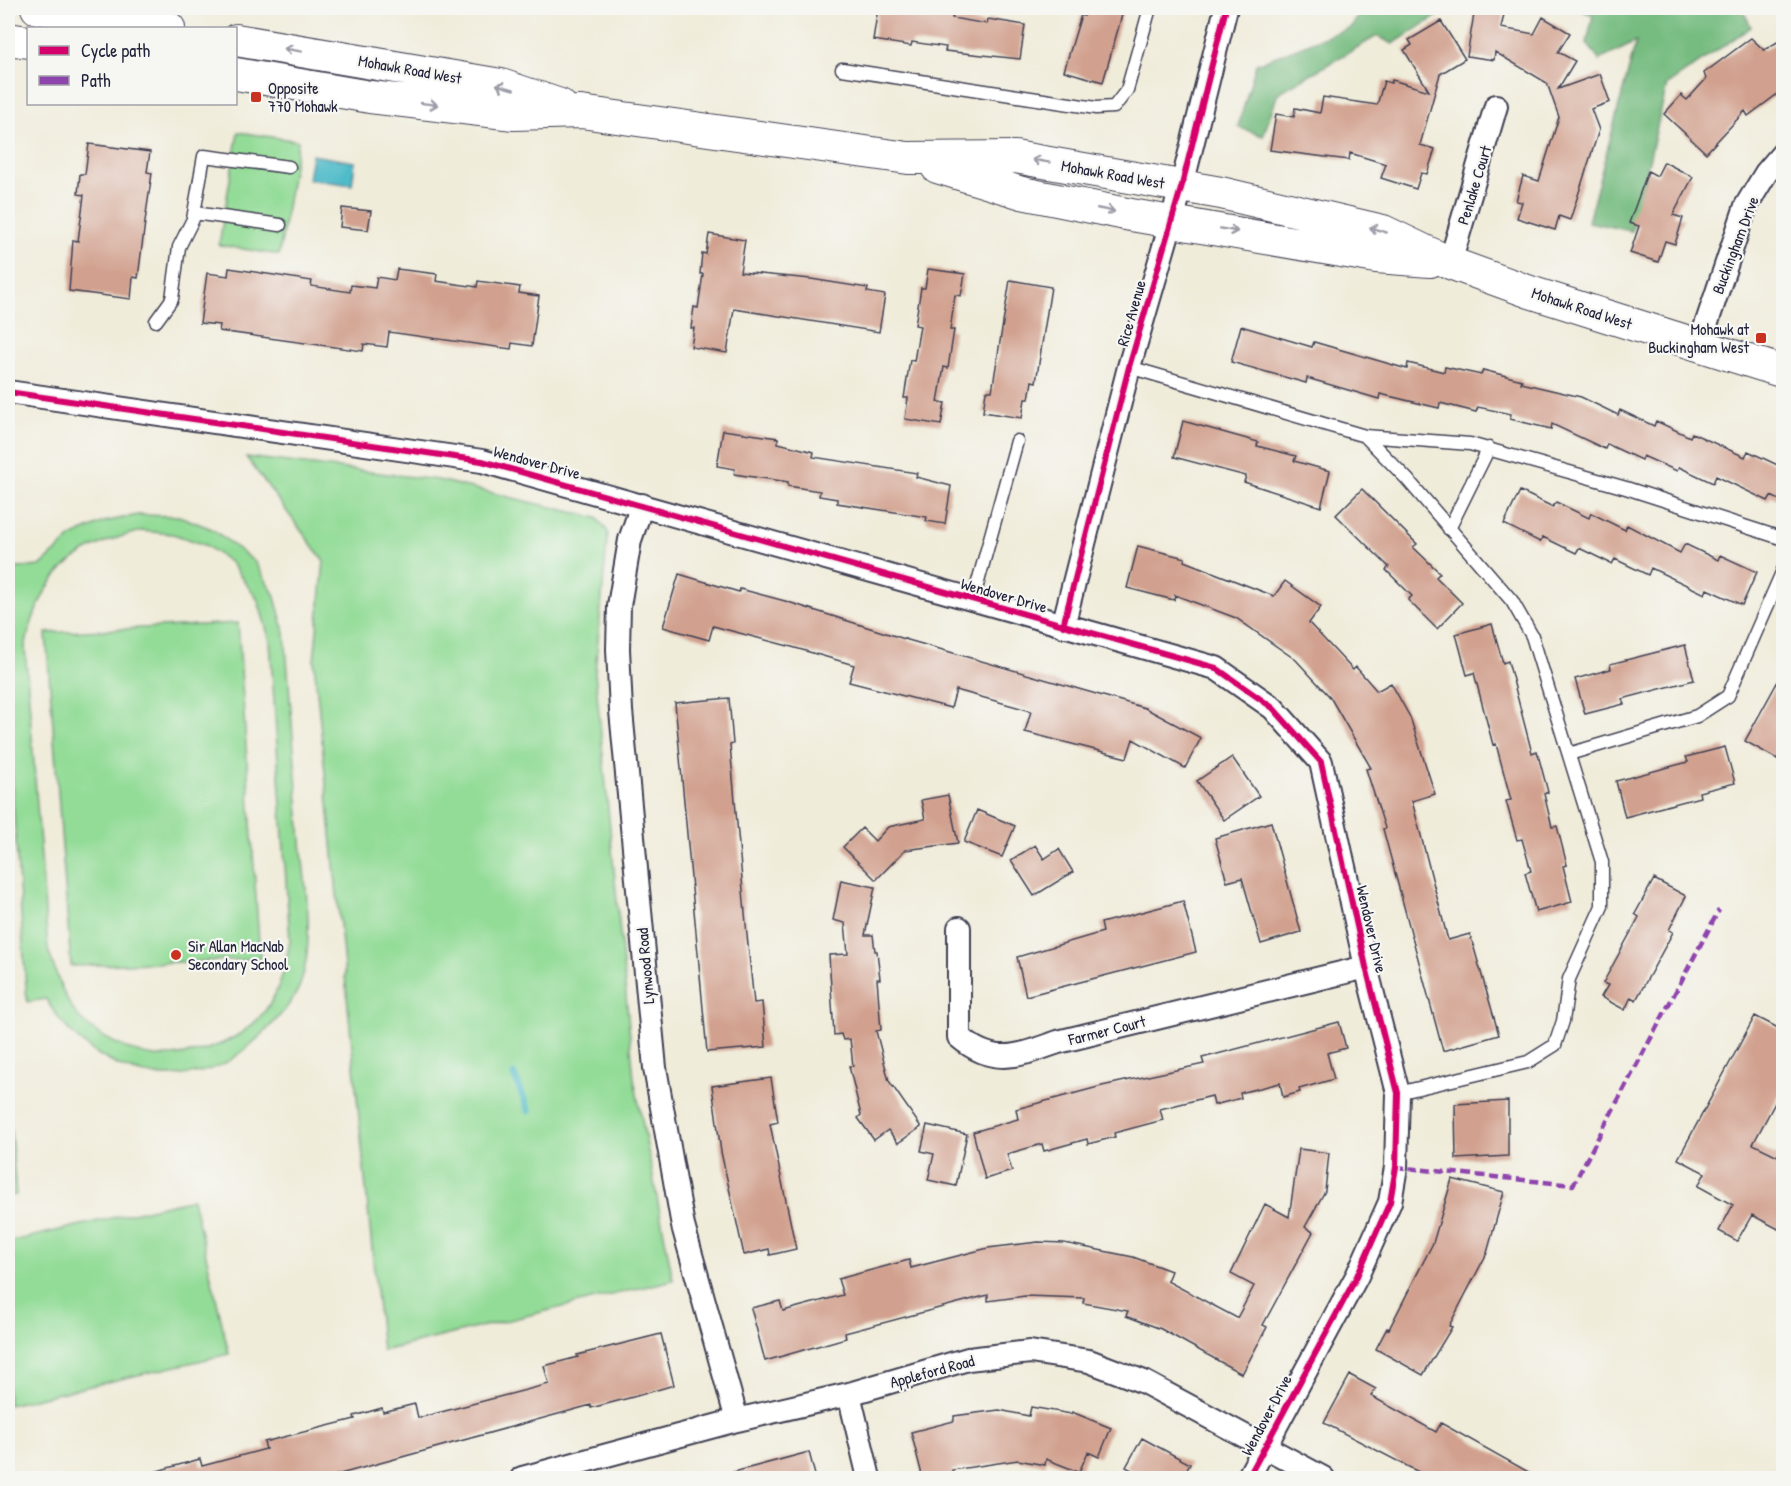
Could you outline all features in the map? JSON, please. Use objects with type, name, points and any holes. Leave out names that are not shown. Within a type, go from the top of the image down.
[{"type":"main road","points":[[37,8],[162,27]]},
{"type":"main road","points":[[8,39],[27,42]]},
{"type":"main road","name":"Mohawk Road West","points":[[237,40],[501,85],[581,112]]},
{"type":"main road","name":"Mohawk Road West","points":[[237,74],[370,97],[514,114],[581,112],[908,158],[1015,157],[1182,185],[1383,231],[1450,263],[1530,292],[1784,372]]},
{"type":"main road","name":"Mohawk Road West","points":[[908,158],[1022,193],[1376,257],[1450,263]]},
{"type":"street","name":"Rice Avenue","points":[[1063,626],[1129,367],[1182,185],[1226,8]]},
{"type":"street","name":"Penlake Court","points":[[1450,263],[1496,106]]},
{"type":"street","name":"Buckingham Drive","points":[[1699,346],[1746,206],[1766,173],[1784,152]]},
{"type":"street","name":"Wendover Drive","points":[[8,392],[482,461],[1216,668],[1280,715],[1321,762],[1366,968],[1397,1081],[1396,1167],[1390,1202],[1357,1276],[1248,1479]]},
{"type":"street","name":"Lynwood Road","points":[[642,505],[630,540],[623,584],[618,649],[621,711],[655,1068],[683,1226],[736,1420]]},
{"type":"street","name":"Farmer Court","points":[[959,928],[959,1037],[974,1050],[1013,1058],[1058,1042],[1366,968]]},
{"type":"street","name":"Appleford Road","points":[[522,1479],[736,1420],[849,1394],[968,1359],[1030,1352],[1089,1361],[1144,1382],[1323,1479]]},
{"type":"street","points":[[849,1394],[869,1479]]},
{"type":"lane","points":[[842,69],[1096,108],[1114,106],[1127,90],[1150,8]]},
{"type":"lane","points":[[304,85],[343,58],[370,97]]},
{"type":"lane","points":[[156,321],[172,299],[179,247],[194,213],[204,156],[289,167]]},
{"type":"lane","points":[[194,213],[280,225]]},
{"type":"lane","points":[[1129,367],[1365,436],[1470,444],[1489,448],[1626,488],[1784,539]]},
{"type":"lane","points":[[1365,436],[1407,479],[1512,601],[1532,636],[1602,862],[1602,906],[1569,979],[1563,1022],[1555,1045],[1528,1062],[1398,1093]]},
{"type":"lane","points":[[973,600],[1017,441]]},
{"type":"lane","points":[[1449,530],[1489,448]]},
{"type":"lane","points":[[1569,754],[1686,720],[1728,696],[1784,568]]},
{"type":"green space","points":[[1363,8],[1450,8],[1393,44],[1377,36],[1278,93],[1263,136],[1238,127],[1256,64],[1351,27]]},
{"type":"green space","points":[[1575,8],[1742,8],[1751,27],[1667,85],[1632,231],[1588,222],[1636,42],[1599,60],[1587,43],[1593,15]]},
{"type":"green space","points":[[238,132],[298,141],[279,255],[219,245]]},
{"type":"green space","points":[[246,457],[438,480],[597,518],[608,532],[595,672],[634,1079],[673,1280],[382,1351],[314,661],[324,561]]},
{"type":"green space","points":[[138,515],[179,516],[212,529],[255,562],[274,594],[285,633],[308,912],[305,965],[297,992],[281,1014],[261,1035],[225,1063],[202,1072],[186,1075],[152,1075],[115,1064],[99,1055],[69,1030],[46,999],[27,1002],[8,728],[8,569],[40,566],[73,536],[104,522]],"holes":[[[142,531],[173,534],[205,545],[231,563],[258,600],[270,641],[290,941],[275,995],[250,1027],[204,1050],[188,1054],[155,1056],[111,1041],[80,1019],[68,1001],[48,949],[25,647],[40,601],[50,583],[78,556],[96,546]]]},
{"type":"green space","points":[[238,623],[260,959],[71,966],[46,633]]},
{"type":"green space","points":[[8,1095],[16,1195],[8,1196]]},
{"type":"green space","points":[[193,1199],[229,1354],[8,1405],[8,1242]]},
{"type":"water","points":[[312,155],[355,162],[352,185],[308,179]]},
{"type":"building","points":[[878,8],[915,12],[916,8],[953,14],[952,18],[987,24],[988,19],[1025,25],[1020,59],[945,51],[946,47],[912,42],[911,46],[873,40]]},
{"type":"building","points":[[1087,8],[1124,8],[1103,82],[1064,71],[1081,15],[1084,16]]},
{"type":"building","points":[[1475,8],[1505,10],[1501,28],[1534,34],[1543,17],[1570,33],[1558,52],[1575,61],[1558,89],[1600,74],[1610,102],[1591,109],[1599,130],[1570,220],[1559,216],[1555,230],[1517,218],[1522,202],[1516,201],[1523,176],[1539,181],[1559,117],[1547,83],[1495,52],[1494,60],[1467,56]]},
{"type":"building","points":[[1441,21],[1465,59],[1440,74],[1420,145],[1435,149],[1427,174],[1421,173],[1416,189],[1381,178],[1386,164],[1350,153],[1349,160],[1270,150],[1276,114],[1294,117],[1295,108],[1320,113],[1323,97],[1377,105],[1384,81],[1391,83],[1392,80],[1429,91],[1404,50],[1412,45],[1409,40]]},
{"type":"building","points":[[1751,38],[1764,50],[1784,38],[1784,89],[1748,116],[1745,111],[1706,153],[1664,114],[1681,95],[1687,100],[1706,79],[1704,73]]},
{"type":"building","points":[[89,144],[150,152],[147,172],[152,173],[138,278],[133,277],[131,299],[69,291],[73,240],[78,241],[84,195],[78,194],[80,174],[85,174]]},
{"type":"building","points":[[1664,162],[1693,177],[1673,215],[1683,218],[1675,244],[1665,241],[1658,262],[1630,253],[1639,226],[1629,223],[1648,171],[1657,176]]},
{"type":"building","points":[[342,208],[371,211],[368,230],[340,227]]},
{"type":"building","points":[[709,234],[745,240],[740,272],[811,279],[868,288],[867,292],[885,295],[879,332],[734,309],[727,353],[691,347],[694,307],[698,308],[703,274],[700,274],[702,253],[706,254]]},
{"type":"building","points":[[229,268],[312,281],[311,286],[350,292],[351,285],[375,288],[377,277],[395,280],[397,269],[437,274],[436,281],[477,287],[478,281],[520,287],[519,293],[539,296],[532,346],[512,343],[511,349],[389,332],[387,347],[364,344],[363,351],[219,331],[220,325],[200,323],[207,273],[228,276]]},
{"type":"building","points":[[928,269],[965,274],[961,296],[955,295],[950,330],[954,330],[948,368],[944,367],[938,402],[945,403],[941,425],[905,419],[908,398],[904,398],[910,360],[914,361],[920,326],[915,325],[921,288],[925,288]]},
{"type":"building","points":[[1010,280],[1051,287],[1036,382],[1032,381],[1029,399],[1025,399],[1022,418],[983,412],[986,391],[992,391]]},
{"type":"building","points":[[1241,326],[1312,347],[1314,342],[1407,369],[1408,363],[1444,372],[1445,367],[1481,375],[1483,370],[1522,380],[1521,383],[1581,397],[1618,415],[1620,410],[1654,426],[1656,421],[1690,437],[1692,433],[1745,457],[1748,451],[1784,468],[1784,502],[1771,496],[1768,501],[1716,476],[1713,483],[1679,467],[1677,471],[1643,456],[1641,460],[1607,444],[1605,449],[1552,424],[1551,429],[1510,419],[1511,414],[1478,407],[1476,412],[1440,403],[1439,408],[1380,394],[1379,399],[1307,378],[1306,383],[1231,362]]},
{"type":"building","points":[[1183,421],[1258,442],[1257,446],[1296,456],[1294,461],[1330,471],[1321,507],[1244,482],[1246,476],[1174,457]]},
{"type":"building","points":[[723,430],[778,438],[778,443],[814,452],[813,457],[917,473],[916,477],[951,486],[945,524],[926,521],[927,517],[837,503],[837,499],[819,496],[820,491],[788,486],[788,482],[734,474],[735,469],[717,466]]},
{"type":"building","points":[[1362,489],[1417,544],[1413,547],[1440,573],[1436,577],[1462,603],[1437,629],[1408,600],[1412,596],[1386,570],[1389,567],[1336,515]]},
{"type":"building","points":[[1520,491],[1553,507],[1556,502],[1589,518],[1591,513],[1625,530],[1627,525],[1680,553],[1685,544],[1718,560],[1720,555],[1757,572],[1742,605],[1707,589],[1705,594],[1651,568],[1648,575],[1615,559],[1612,564],[1579,548],[1576,553],[1543,537],[1540,542],[1504,524]]},
{"type":"building","points":[[1138,546],[1185,558],[1184,561],[1274,596],[1285,581],[1321,607],[1309,623],[1353,670],[1356,667],[1377,691],[1391,683],[1410,717],[1435,794],[1412,801],[1448,940],[1470,934],[1499,1035],[1443,1051],[1383,829],[1385,828],[1366,769],[1371,768],[1330,697],[1296,660],[1236,618],[1175,595],[1174,600],[1127,588]]},
{"type":"building","points":[[679,574],[739,592],[740,589],[785,601],[908,640],[1145,708],[1201,738],[1185,768],[1133,739],[1127,758],[1025,732],[1031,711],[956,690],[951,708],[849,682],[854,665],[792,647],[713,626],[709,640],[663,627]]},
{"type":"building","points":[[1492,624],[1503,663],[1508,661],[1532,753],[1537,751],[1548,792],[1544,794],[1552,827],[1557,826],[1567,865],[1563,866],[1572,902],[1536,912],[1525,873],[1531,871],[1522,839],[1517,840],[1506,801],[1511,800],[1496,744],[1493,745],[1474,673],[1467,675],[1456,634]]},
{"type":"building","points":[[1685,645],[1694,680],[1622,699],[1624,704],[1585,714],[1575,679],[1611,669],[1610,664]]},
{"type":"building","points":[[1784,670],[1784,747],[1777,759],[1745,741]]},
{"type":"building","points":[[729,698],[733,744],[730,745],[754,1003],[762,1002],[766,1047],[707,1052],[675,703]]},
{"type":"building","points":[[1725,747],[1735,783],[1699,792],[1700,797],[1625,817],[1616,781],[1688,762],[1686,757]]},
{"type":"building","points":[[1232,757],[1259,796],[1224,820],[1197,781]]},
{"type":"building","points":[[948,795],[958,843],[905,850],[876,880],[843,847],[862,828],[875,841],[888,827],[925,819],[921,800]]},
{"type":"building","points":[[977,810],[1015,826],[1002,857],[964,842]]},
{"type":"building","points":[[1271,822],[1301,932],[1261,944],[1242,878],[1227,882],[1215,838]]},
{"type":"building","points":[[1035,845],[1044,859],[1059,849],[1073,872],[1034,896],[1011,860]]},
{"type":"building","points":[[1654,879],[1686,896],[1669,930],[1673,932],[1636,1000],[1631,997],[1625,1010],[1601,997],[1608,985],[1603,983],[1639,917],[1635,914]]},
{"type":"building","points":[[841,880],[875,887],[865,935],[873,935],[875,951],[877,951],[881,1030],[876,1031],[889,1081],[921,1127],[898,1143],[888,1130],[874,1140],[858,1118],[861,1115],[849,1066],[853,1066],[850,1039],[843,1040],[841,1034],[834,1035],[829,955],[848,954],[845,923],[833,920]]},
{"type":"building","points":[[1183,901],[1196,952],[1026,996],[1017,957],[1103,932],[1101,923]]},
{"type":"building","points":[[1755,1016],[1784,1031],[1784,1086],[1753,1144],[1784,1159],[1784,1232],[1752,1215],[1737,1241],[1719,1231],[1733,1205],[1698,1186],[1705,1173],[1678,1159]]},
{"type":"building","points":[[1339,1022],[1346,1048],[1327,1053],[1334,1079],[1299,1089],[1300,1092],[1283,1097],[1280,1083],[1240,1093],[1241,1098],[1214,1105],[1212,1096],[1160,1109],[1163,1120],[1114,1133],[1115,1137],[1088,1144],[1087,1139],[1044,1151],[1042,1144],[1007,1154],[1012,1171],[985,1179],[973,1132],[1018,1119],[1016,1109],[1102,1086],[1204,1064],[1202,1058]]},
{"type":"building","points":[[771,1078],[778,1122],[770,1124],[796,1249],[770,1255],[769,1249],[744,1255],[721,1152],[712,1086]]},
{"type":"building","points":[[1508,1101],[1508,1156],[1456,1159],[1455,1104]]},
{"type":"building","points":[[927,1125],[967,1134],[956,1186],[928,1180],[934,1154],[921,1151]]},
{"type":"building","points":[[1299,1149],[1329,1153],[1325,1191],[1305,1227],[1313,1232],[1263,1325],[1267,1327],[1242,1374],[1161,1329],[1126,1316],[1128,1311],[1083,1303],[1084,1298],[1025,1296],[988,1301],[988,1295],[845,1333],[846,1338],[765,1361],[751,1308],[780,1301],[783,1311],[843,1295],[838,1279],[909,1260],[911,1268],[988,1248],[1038,1242],[1064,1243],[1133,1257],[1171,1271],[1167,1281],[1237,1318],[1254,1286],[1231,1274],[1265,1204],[1289,1217]]},
{"type":"building","points":[[1452,1179],[1504,1192],[1487,1253],[1449,1326],[1452,1327],[1423,1375],[1376,1349],[1387,1328],[1389,1329],[1433,1243]]},
{"type":"building","points":[[661,1334],[674,1385],[633,1397],[591,1408],[591,1405],[322,1479],[151,1479],[150,1473],[200,1459],[202,1466],[266,1449],[264,1442],[355,1419],[354,1416],[382,1408],[383,1412],[415,1404],[418,1418],[549,1384],[544,1366],[578,1357],[577,1355]]},
{"type":"building","points":[[1350,1375],[1376,1389],[1371,1396],[1436,1432],[1441,1423],[1541,1479],[1432,1479],[1324,1423]]},
{"type":"building","points":[[1031,1407],[1071,1414],[1072,1412],[1111,1428],[1099,1457],[1088,1452],[1079,1472],[1046,1459],[1045,1465],[1018,1460],[952,1470],[954,1476],[944,1479],[923,1479],[911,1432],[954,1421],[954,1416],[999,1410],[1029,1416]]},
{"type":"building","points":[[1142,1438],[1190,1464],[1182,1479],[1148,1479],[1126,1467]]},
{"type":"building","points":[[809,1452],[816,1479],[731,1479],[730,1473]]},
{"type":"waterway","points":[[514,1075],[529,1111]]},
{"type":"marked path","points":[[1396,1167],[1573,1185],[1719,910]]},
{"type":"cycle path","points":[[1063,626],[1129,367],[1182,185],[1226,8]]},
{"type":"cycle path","points":[[8,392],[482,461],[1216,668],[1273,708],[1321,762],[1366,967],[1398,1093],[1396,1167],[1390,1202],[1357,1276],[1248,1478]]},
{"type":"place","name":"Opposite 770 Mohawk","points":[[256,97]]},
{"type":"place","name":"Mohawk at Buckingham West","points":[[1761,338]]},
{"type":"place","name":"Sir Allan MacNab Secondary School","points":[[176,955]]}]
